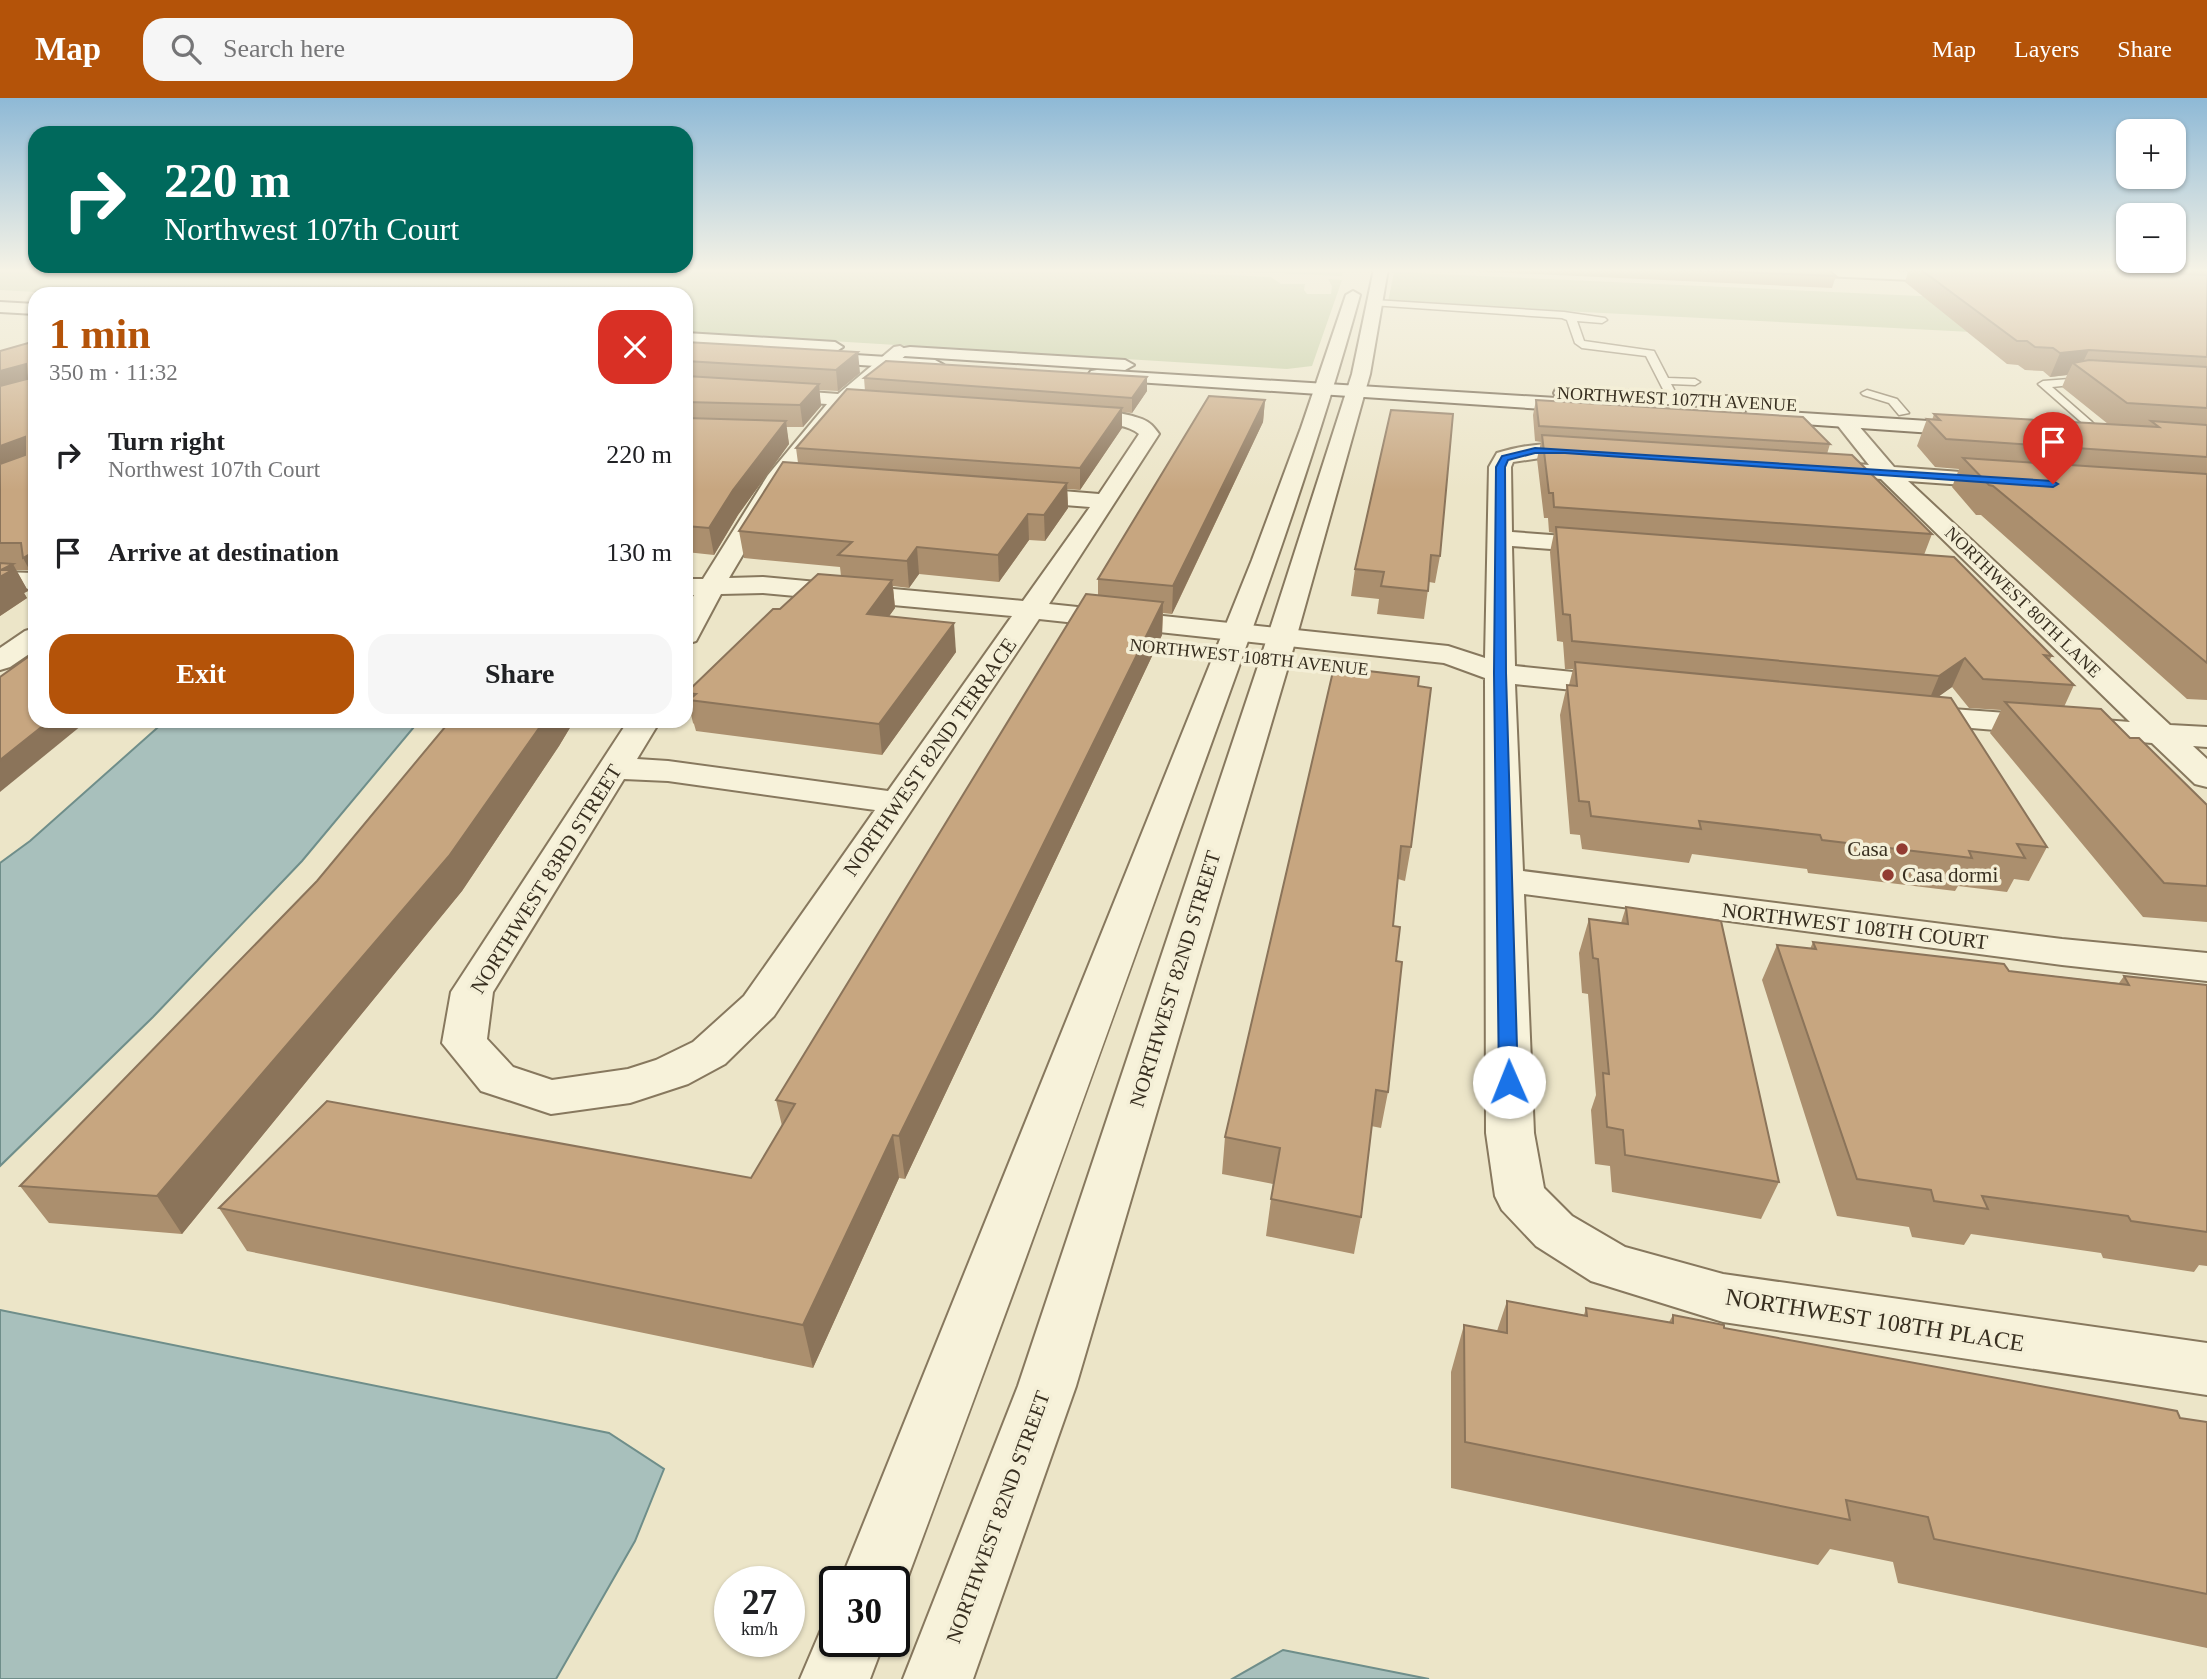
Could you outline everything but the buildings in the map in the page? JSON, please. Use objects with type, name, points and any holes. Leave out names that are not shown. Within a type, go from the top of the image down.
[{"type":"street","name":"NORTHWEST 107TH AVENUE","points":[[738,343],[892,357]]},
{"type":"street","name":"NORTHWEST 82ND STREET","points":[[938,1679],[1047,1386],[1279,649],[1342,384],[1348,343]]},
{"type":"street","name":"NORTHWEST 82ND STREET","points":[[879,1566],[975,1324],[1232,644],[1358,343]]},
{"type":"street","name":"NORTHWEST 107TH AVENUE","points":[[693,349],[892,357],[1342,384],[1673,399],[1903,413],[1995,425],[1845,422],[1342,384]]},
{"type":"street","points":[[693,607],[698,587],[779,476],[844,400],[892,357]]},
{"type":"street","points":[[693,389],[911,405]]},
{"type":"street","name":"NORTHWEST 82ND TERRACE","points":[[672,1072],[709,1053],[759,1006],[1149,434],[1146,428],[1134,422],[1045,413]]},
{"type":"street","name":"NORTHWEST 80TH LANE","points":[[1845,422],[1889,473],[2207,777]]},
{"type":"street","points":[[2052,422],[2095,429]]},
{"type":"street","points":[[2068,436],[2095,429]]},
{"type":"street","points":[[783,435],[811,436]]},
{"type":"street","name":"NORTHWEST 108TH PLACE","points":[[1619,454],[1545,450],[1517,453],[1505,458],[1500,467],[1500,673],[1510,1133],[1520,1196],[1554,1231],[1610,1265],[1723,1298],[2207,1369]]},
{"type":"street","points":[[1794,466],[2026,482]]},
{"type":"street","points":[[779,476],[806,478]]},
{"type":"street","points":[[997,492],[1106,500]]},
{"type":"street","points":[[1500,538],[1624,547]]},
{"type":"street","points":[[1956,573],[1998,577]]},
{"type":"street","points":[[0,580],[28,581]]},
{"type":"street","name":"NORTHWEST 108TH AVENUE","points":[[698,587],[741,605],[1024,620],[1279,649],[1450,679],[1500,673],[1647,689]]},
{"type":"street","points":[[0,661],[28,641]]},
{"type":"street","points":[[1882,713],[2207,737]]},
{"type":"street","name":"NORTHWEST 83RD STREET","points":[[640,728],[472,992],[464,1043],[497,1079],[551,1097],[630,1086],[672,1072]]},
{"type":"street","points":[[616,768],[668,771],[898,803]]},
{"type":"street","name":"NORTHWEST 108TH COURT","points":[[1504,880],[2035,949],[2207,967]]},
{"type":"street","points":[[835,1679],[844,1657]]},
{"type":"lane","points":[[1580,343],[1586,346],[1648,349],[1673,399]]},
{"type":"lane","points":[[2095,429],[2043,384],[2078,379],[2104,381]]},
{"type":"lane","points":[[1665,381],[1695,382]]},
{"type":"lane","points":[[1867,393],[1893,401],[1903,413]]},
{"type":"green space","points":[[861,343],[1320,343],[1312,366],[1287,369]]},
{"type":"water","points":[[157,728],[413,728],[302,861],[153,1017],[0,1166],[0,863],[30,841]]},
{"type":"water","points":[[0,1310],[609,1433],[664,1469],[635,1541],[556,1679],[0,1679]]},
{"type":"water","points":[[1283,1650],[1429,1679],[1232,1679]]},
{"type":"place","name":"Casa","points":[[1902,849]]},
{"type":"place","name":"Casa dormi","points":[[1888,875]]},
{"type":"route","points":[[1509,1082],[1500,673],[1500,467],[1505,458],[1535,450],[1565,451],[2053,484]]}]
